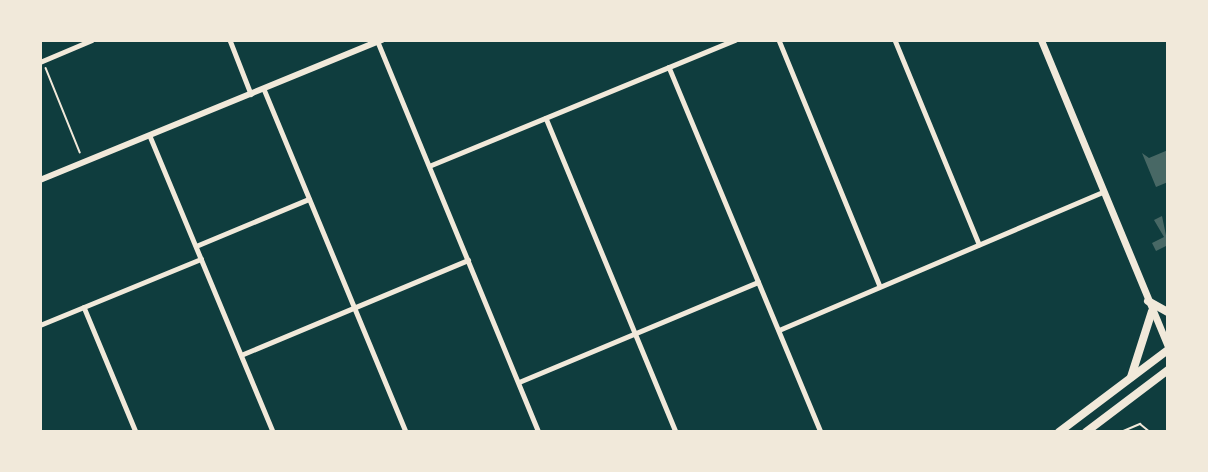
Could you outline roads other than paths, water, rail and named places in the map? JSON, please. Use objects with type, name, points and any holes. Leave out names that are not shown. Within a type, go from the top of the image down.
[{"type":"highway","points":[[1148,301],[1167,312]]},
{"type":"highway","points":[[1131,377],[1152,311]]},
{"type":"highway","points":[[1059,432],[1167,348]]},
{"type":"highway","points":[[1086,432],[1167,370]]},
{"type":"main road","points":[[1041,40],[1167,348]]},
{"type":"street","points":[[42,62],[92,40]]},
{"type":"street","points":[[230,40],[251,94]]},
{"type":"street","points":[[711,40],[715,49]]},
{"type":"street","points":[[429,166],[735,40]]},
{"type":"street","points":[[779,40],[880,286]]},
{"type":"street","points":[[895,40],[979,244]]},
{"type":"street","points":[[40,180],[380,41],[539,432]]},
{"type":"street","points":[[669,67],[821,432]]},
{"type":"street","points":[[264,89],[406,432]]},
{"type":"street","points":[[546,118],[676,432]]},
{"type":"street","points":[[150,136],[273,432]]},
{"type":"street","points":[[779,330],[1103,192]]},
{"type":"street","points":[[196,246],[309,199]]},
{"type":"street","points":[[40,325],[201,259]]},
{"type":"street","points":[[241,355],[468,260]]},
{"type":"street","points":[[519,382],[758,282]]},
{"type":"street","points":[[84,307],[136,432]]},
{"type":"lane","points":[[1122,432],[1140,424],[1150,432]]}]
